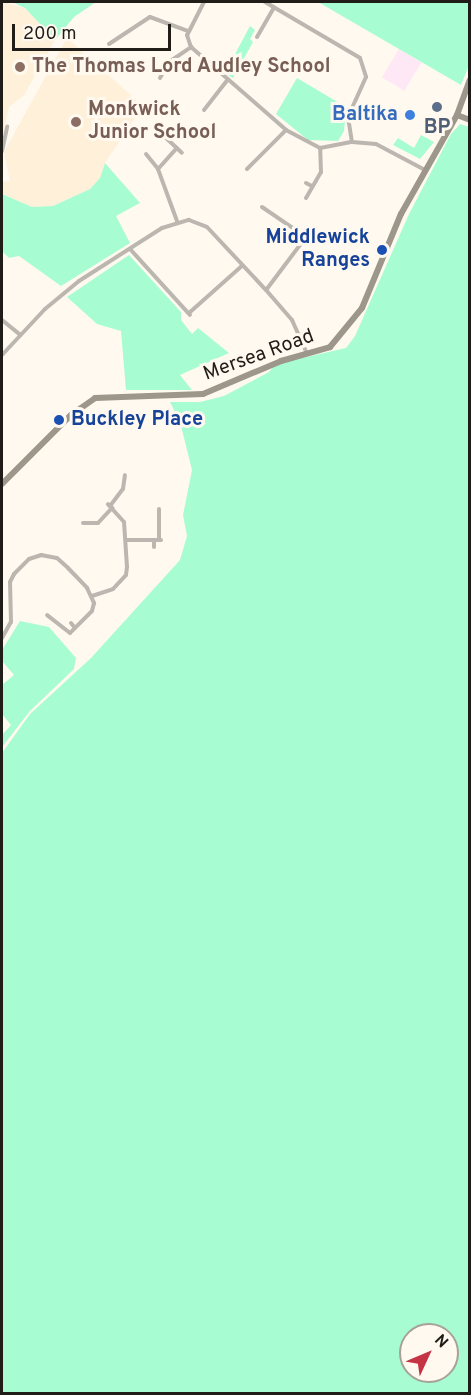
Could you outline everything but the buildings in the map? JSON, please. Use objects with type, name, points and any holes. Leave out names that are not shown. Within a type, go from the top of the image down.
[{"type":"main road","name":"Mersea Road","points":[[2,484],[71,415],[95,398],[203,394],[281,361],[330,347],[353,322],[425,170],[457,115],[470,80]]},
{"type":"main road","points":[[457,115],[470,120]]},
{"type":"street","points":[[204,2],[188,31],[191,47],[286,130],[320,148],[352,142],[376,144],[425,170]]},
{"type":"street","points":[[265,2],[360,58],[365,66],[363,86],[348,117],[352,142]]},
{"type":"street","points":[[257,37],[274,7]]},
{"type":"street","points":[[109,44],[153,17],[188,31]]},
{"type":"street","points":[[255,25],[262,28]]},
{"type":"street","points":[[118,28],[122,34]]},
{"type":"street","points":[[160,78],[170,62],[191,47]]},
{"type":"street","points":[[204,110],[211,105],[228,79]]},
{"type":"street","points":[[2,151],[7,127]]},
{"type":"street","points":[[247,169],[286,130]]},
{"type":"street","points":[[165,137],[182,153]]},
{"type":"street","points":[[158,169],[177,148]]},
{"type":"street","points":[[306,198],[321,172],[320,148]]},
{"type":"street","points":[[146,154],[158,169],[177,221]]},
{"type":"street","points":[[249,159],[254,162]]},
{"type":"street","points":[[306,183],[312,186]]},
{"type":"street","points":[[262,207],[306,237]]},
{"type":"street","points":[[2,355],[19,334],[62,294],[177,221],[189,220],[207,227],[267,290],[295,326],[307,354]]},
{"type":"street","points":[[267,290],[312,228]]},
{"type":"street","points":[[130,249],[189,314],[242,266]]},
{"type":"street","points":[[2,320],[19,334]]},
{"type":"street","points":[[83,523],[98,523],[123,489],[125,475]]},
{"type":"street","points":[[92,596],[109,592],[126,575],[127,540],[124,522],[110,506]]},
{"type":"street","points":[[154,547],[158,540],[159,509]]},
{"type":"street","points":[[127,540],[158,540]]},
{"type":"street","points":[[2,638],[11,622],[10,582],[21,565],[33,557],[57,558],[92,596],[92,611],[70,633],[47,615]]},
{"type":"street","points":[[71,623],[75,628]]},
{"type":"shaded area","name":"The Thomas Lord Audley School","points":[[2,2],[25,8],[55,40],[24,95],[9,107],[2,139]]},
{"type":"shaded area","name":"Monkwick Junior School","points":[[67,38],[143,106],[105,163],[100,178],[90,189],[53,206],[32,207],[2,194],[2,182],[10,181],[4,152]]},
{"type":"shaded area","points":[[399,49],[421,62],[404,91],[382,77]]},
{"type":"green space","points":[[12,2],[96,2],[74,17],[55,40],[25,8]]},
{"type":"green space","points":[[318,2],[469,2],[469,65],[461,85]]},
{"type":"green space","points":[[250,26],[255,30],[250,39],[253,42],[233,78],[225,73]]},
{"type":"green space","points":[[297,78],[346,107],[344,131],[338,141],[308,140],[276,114]]},
{"type":"green space","points":[[460,124],[469,127],[469,1393],[2,1394],[2,753],[30,714],[91,658],[180,560],[187,536],[183,515],[192,470],[180,422],[170,402],[200,402],[224,396],[269,372],[276,364],[346,348],[355,336],[409,214],[451,134]]},
{"type":"green space","points":[[421,135],[434,142],[420,159],[393,145],[398,138],[414,148]]},
{"type":"green space","points":[[105,163],[140,203],[116,216],[130,243],[61,286],[19,256],[9,258],[2,251],[2,194],[32,207],[53,206],[90,189],[100,178]]},
{"type":"green space","points":[[129,255],[181,312],[181,320],[192,334],[198,328],[229,353],[180,375],[192,390],[126,390],[121,331],[97,324],[67,297]]},
{"type":"green space","points":[[20,621],[49,627],[76,658],[74,669],[30,711],[2,747],[2,735],[11,725],[2,714],[2,685],[14,675],[2,661],[2,650]]},
{"type":"place","name":"The Thomas Lord Audley School","points":[[20,67]]},
{"type":"place","name":"BP","points":[[437,107]]},
{"type":"place","name":"Baltika","points":[[410,115]]},
{"type":"place","name":"Monkwick Junior School","points":[[76,122]]},
{"type":"place","name":"Middlewick Ranges","points":[[382,250]]},
{"type":"place","name":"Buckley Place","points":[[59,420]]}]
